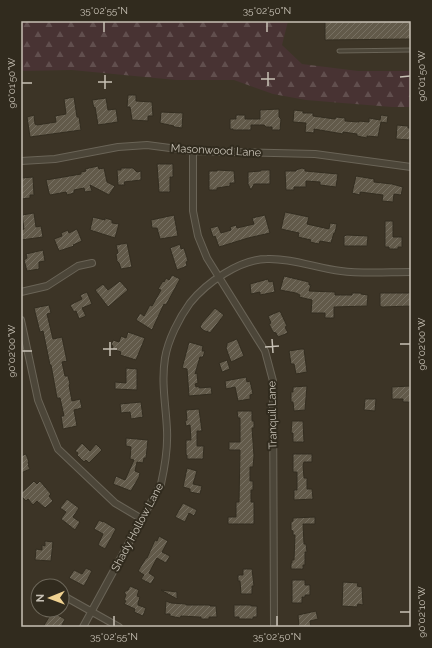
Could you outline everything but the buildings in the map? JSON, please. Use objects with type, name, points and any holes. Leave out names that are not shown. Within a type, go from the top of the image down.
[{"type":"street","name":"Masonwood Lane","points":[[21,161],[55,159],[118,147],[147,145],[193,151],[316,154],[411,167]]},
{"type":"street","name":"Tranquil Lane","points":[[193,151],[193,211],[198,236],[207,258],[266,351],[273,381],[274,627]]},
{"type":"street","name":"Shady Hollow Lane","points":[[83,627],[161,484],[167,459],[167,431],[163,377],[165,356],[180,320],[190,303],[205,289],[230,270],[243,263],[266,259],[288,260],[342,271],[411,272]]},
{"type":"street","points":[[21,292],[47,286],[78,266],[92,263]]},
{"type":"street","points":[[21,320],[38,400],[58,450],[115,503],[142,519]]},
{"type":"street","points":[[70,599],[119,627]]},
{"type":"lane","points":[[339,51],[411,50]]},
{"type":"green space","points":[[21,21],[288,21],[282,45],[302,64],[358,71],[411,71],[411,107],[392,107],[306,100],[273,94],[234,80],[176,80],[72,70],[21,71]]}]
